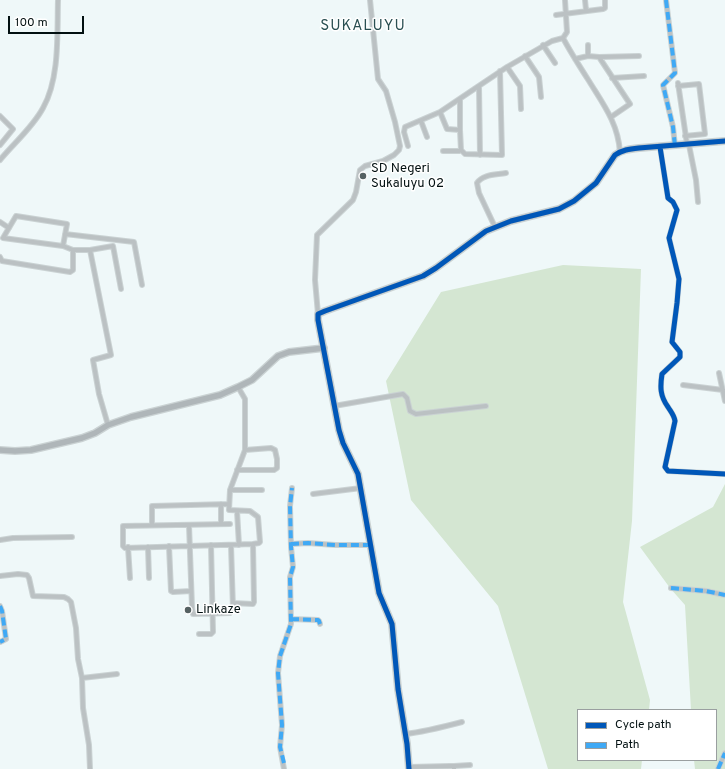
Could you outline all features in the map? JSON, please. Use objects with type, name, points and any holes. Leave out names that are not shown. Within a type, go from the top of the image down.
[{"type":"street","points":[[0,160],[38,117],[47,100],[56,62],[58,0]]},
{"type":"street","points":[[370,0],[378,79],[386,90],[400,146],[399,150],[394,156],[365,166],[360,170],[356,192],[352,200],[317,235],[315,280],[318,320],[341,436],[354,465],[361,488],[379,593],[392,624],[397,682],[409,768],[454,768],[470,765]]},
{"type":"street","points":[[408,146],[403,130],[405,127],[440,112],[500,71],[543,45],[563,38],[568,32],[565,0]]},
{"type":"street","points":[[585,0],[586,10]]},
{"type":"street","points":[[556,15],[603,9],[606,8],[605,0]]},
{"type":"street","points":[[666,0],[675,73],[663,85],[673,127],[675,146]]},
{"type":"street","points":[[563,38],[574,59],[611,117],[619,139],[620,152]]},
{"type":"street","points":[[543,45],[555,63]]},
{"type":"street","points":[[588,45],[588,56]]},
{"type":"street","points":[[525,56],[539,77],[541,97]]},
{"type":"street","points":[[574,59],[588,56],[639,56]]},
{"type":"street","points":[[599,57],[630,104],[611,117]]},
{"type":"street","points":[[507,67],[520,86],[521,109]]},
{"type":"street","points":[[460,99],[461,150],[465,154],[502,155],[500,71]]},
{"type":"street","points":[[612,78],[644,76]]},
{"type":"street","points":[[686,136],[705,134],[699,84],[678,84],[686,136],[696,180],[698,202]]},
{"type":"street","points":[[479,86],[480,155]]},
{"type":"street","points":[[440,112],[449,130],[460,130]]},
{"type":"street","points":[[0,116],[14,129],[0,144]]},
{"type":"street","points":[[421,121],[427,137]]},
{"type":"street","points":[[318,314],[325,310],[423,276],[486,231],[495,227],[510,221],[559,209],[574,201],[592,188],[615,155],[627,149],[725,141]]},
{"type":"street","points":[[660,147],[668,198],[673,202],[676,210],[669,238],[679,279],[672,343],[680,352],[680,357],[662,374],[660,391],[664,400],[675,416],[665,468],[668,471],[725,474]]},
{"type":"street","points":[[443,151],[461,150]]},
{"type":"street","points":[[495,227],[479,193],[478,183],[480,179],[485,176],[506,173]]},
{"type":"street","points":[[63,246],[67,224],[16,216],[1,240],[63,246],[73,250],[90,250],[113,246],[120,240]]},
{"type":"street","points":[[0,222],[9,228]]},
{"type":"street","points":[[65,234],[134,242],[142,285]]},
{"type":"street","points":[[113,246],[121,289]]},
{"type":"street","points":[[0,257],[2,261],[70,272],[73,270],[73,250]]},
{"type":"street","points":[[90,250],[110,355],[93,360],[99,394],[108,425]]},
{"type":"street","points":[[0,450],[31,450],[88,436],[108,425],[139,415],[220,395],[257,376],[278,356],[289,352],[324,348]]},
{"type":"street","points":[[719,372],[725,401]]},
{"type":"street","points":[[682,385],[723,390]]},
{"type":"street","points":[[230,524],[122,526],[123,546],[128,548],[231,545],[253,544],[260,542],[258,518],[250,511],[229,510],[230,490],[246,450],[245,399],[238,387]]},
{"type":"street","points":[[334,406],[403,394],[406,396],[410,411],[416,414],[486,406]]},
{"type":"street","points":[[237,470],[274,470],[277,468],[275,450],[271,448],[246,450]]},
{"type":"street","points":[[284,769],[280,747],[282,725],[278,673],[280,656],[291,624],[290,578],[293,567],[290,506],[292,488]]},
{"type":"street","points":[[312,494],[361,488]]},
{"type":"street","points":[[230,490],[262,490]]},
{"type":"street","points":[[221,504],[222,524]]},
{"type":"street","points":[[152,525],[152,506],[229,504]]},
{"type":"street","points":[[237,511],[239,544]]},
{"type":"street","points":[[189,525],[192,614],[230,613],[233,609],[231,545]]},
{"type":"street","points":[[0,540],[14,538],[72,537]]},
{"type":"street","points":[[291,544],[308,543],[335,546],[371,545]]},
{"type":"street","points":[[233,603],[253,604],[254,602],[253,544]]},
{"type":"street","points":[[199,634],[211,634],[213,632],[211,545]]},
{"type":"street","points":[[169,546],[171,590],[173,592],[191,591]]},
{"type":"street","points":[[148,547],[149,578]]},
{"type":"street","points":[[128,548],[130,578]]},
{"type":"street","points":[[0,576],[18,574],[27,575],[33,596],[64,597],[69,600],[76,628],[78,659],[82,678],[82,701],[89,745],[90,769]]},
{"type":"street","points":[[671,588],[706,591],[725,595]]},
{"type":"street","points":[[0,606],[6,639],[0,642]]},
{"type":"street","points":[[291,619],[318,620],[320,621],[320,624]]},
{"type":"street","points":[[82,678],[117,674]]},
{"type":"street","points":[[405,734],[452,726],[462,722]]},
{"type":"street","points":[[718,769],[725,753]]},
{"type":"green space","points":[[563,265],[641,269],[632,521],[623,602],[650,700],[649,709],[577,709],[577,761],[642,761],[641,769],[548,769],[498,606],[411,500],[386,381],[441,292]]},
{"type":"green space","points":[[725,484],[725,769],[695,769],[694,761],[717,761],[717,709],[691,709],[685,605],[670,588],[640,547],[713,507]]},
{"type":"marked path","points":[[666,0],[675,73],[663,85],[673,127],[675,146]]},
{"type":"marked path","points":[[284,763],[280,747],[282,725],[278,673],[280,656],[291,624],[290,577],[293,567],[290,506],[292,488]]},
{"type":"marked path","points":[[291,544],[308,543],[371,545]]},
{"type":"marked path","points":[[671,588],[706,591],[725,595]]},
{"type":"marked path","points":[[0,606],[6,639],[0,642]]},
{"type":"marked path","points":[[291,619],[318,620],[320,624]]},
{"type":"marked path","points":[[718,769],[725,753]]},
{"type":"cycle path","points":[[409,769],[407,744],[398,689],[392,624],[379,593],[358,474],[343,443],[339,430],[318,314],[423,276],[486,231],[511,221],[559,209],[574,201],[596,183],[615,155],[620,152],[629,149],[725,141]]},
{"type":"cycle path","points":[[660,147],[668,198],[673,202],[677,210],[669,238],[679,279],[672,342],[680,352],[680,357],[662,374],[661,383],[663,399],[675,421],[665,467],[668,471],[725,474]]},
{"type":"place","name":"SD Negeri Sukaluyu 02","points":[[363,176]]},
{"type":"place","name":"Linkaze","points":[[188,610]]},
{"type":"district","name":"SUKALUYU","points":[[363,27]]}]
